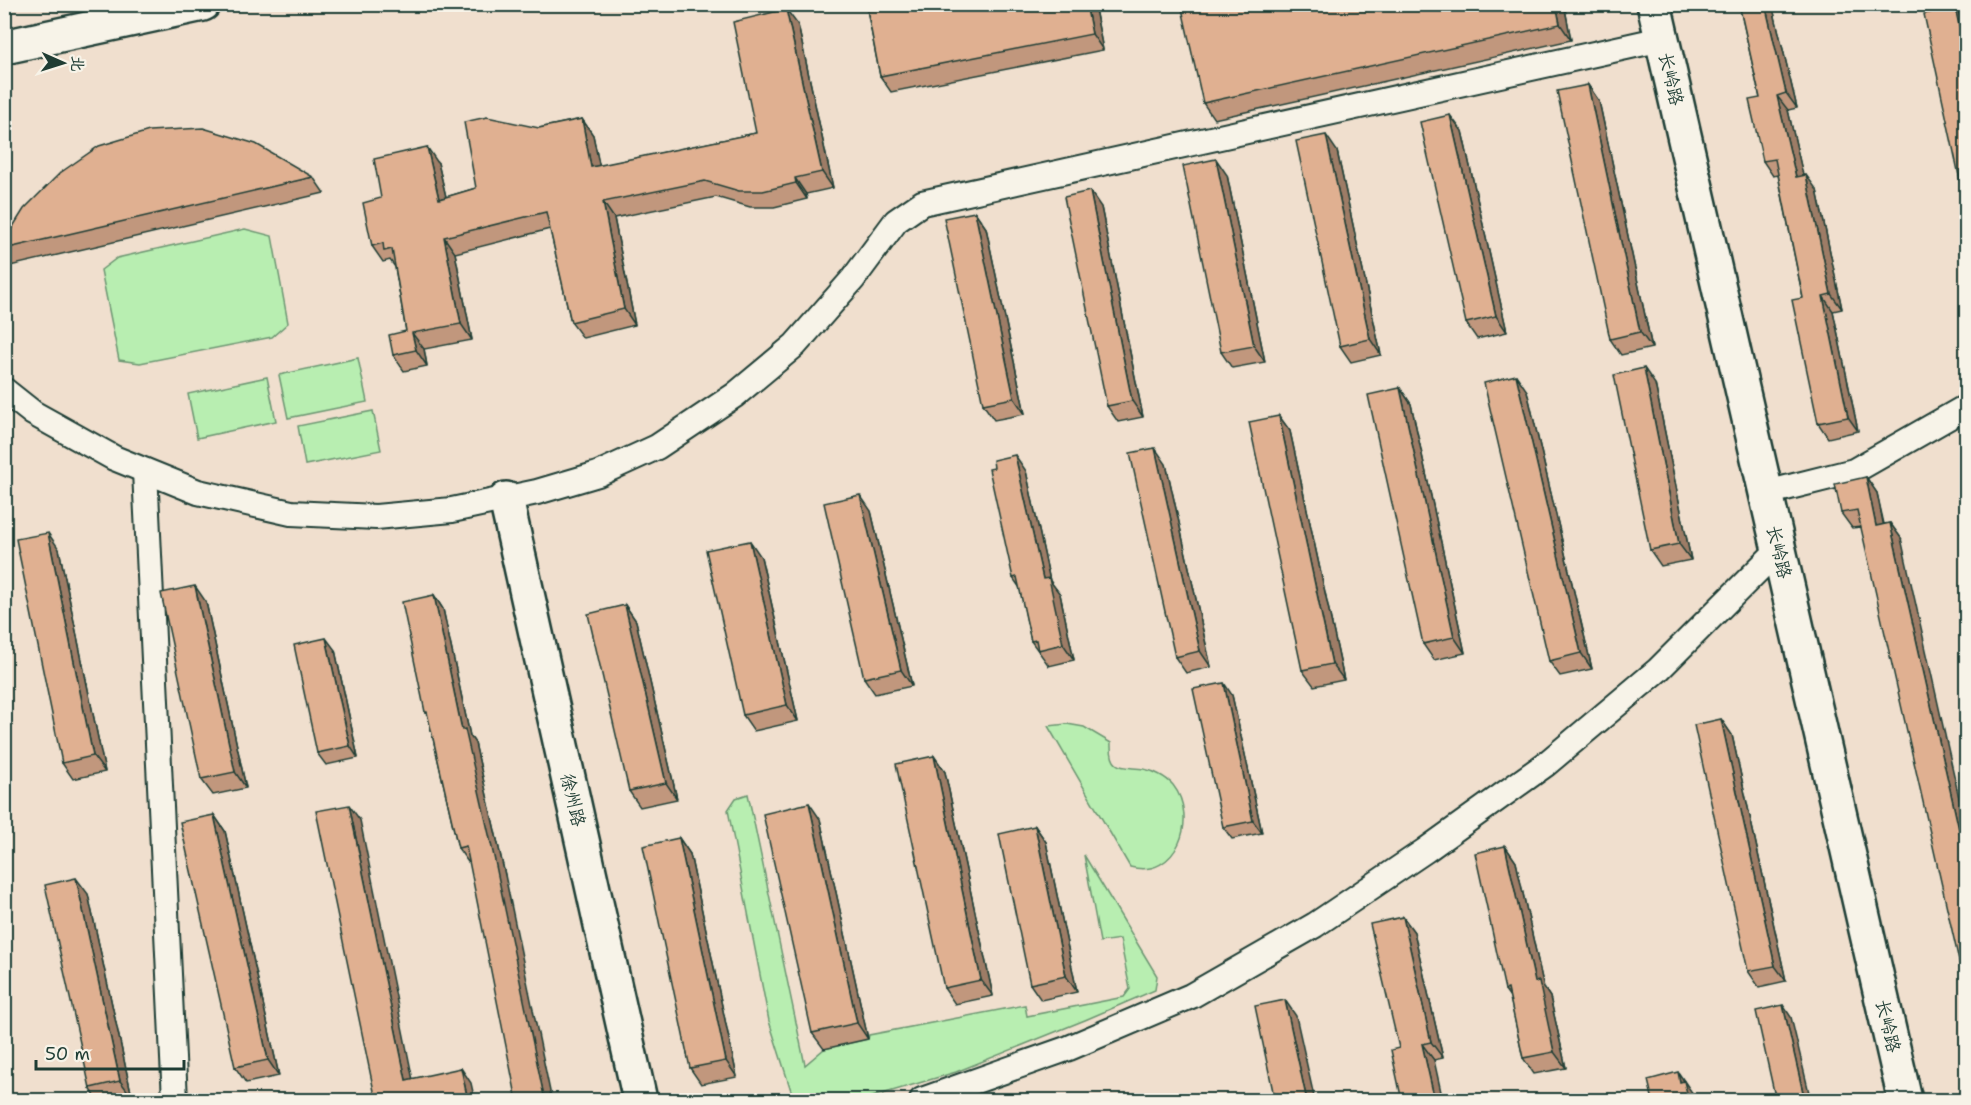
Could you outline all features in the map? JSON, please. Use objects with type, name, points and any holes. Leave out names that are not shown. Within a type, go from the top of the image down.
[{"type":"street","points":[[4,47],[203,4]]},
{"type":"street","name":"长岭路","points":[[1654,4],[1905,1101]]},
{"type":"street","points":[[4,390],[33,413],[114,458],[198,492],[291,513],[376,517],[452,510],[506,499],[598,474],[657,447],[735,395],[795,345],[853,279],[896,221],[922,203],[1662,39]]},
{"type":"street","points":[[1766,493],[1854,471],[1966,407]]},
{"type":"street","points":[[145,471],[175,1101]]},
{"type":"street","name":"徐州路","points":[[506,499],[640,1101]]},
{"type":"street","points":[[921,1101],[1069,1048],[1191,996],[1315,925],[1426,850],[1546,764],[1658,670],[1779,549]]},
{"type":"green space","points":[[245,229],[272,236],[288,323],[272,337],[140,363],[119,360],[101,270],[117,258]]},
{"type":"green space","points":[[358,358],[367,402],[288,418],[279,375]]},
{"type":"green space","points":[[267,377],[276,421],[197,438],[188,394]]},
{"type":"green space","points":[[373,411],[381,450],[305,465],[298,426]]},
{"type":"green space","points":[[1067,724],[1084,727],[1111,743],[1113,759],[1119,766],[1152,771],[1173,785],[1181,799],[1184,814],[1183,829],[1179,843],[1171,855],[1160,864],[1146,869],[1130,867],[1048,726]]},
{"type":"green space","points":[[748,794],[805,1065],[824,1049],[868,1039],[869,1035],[1025,1005],[1027,1016],[1124,997],[1130,989],[1120,939],[1100,942],[1084,855],[1157,976],[1155,990],[956,1072],[862,1100],[794,1100],[769,1021],[728,810],[736,798]]},
{"type":"building","points":[[866,4],[1086,4],[1092,34],[880,76]]},
{"type":"building","points":[[1181,4],[1556,4],[1560,24],[1203,103]]},
{"type":"building","points":[[1739,4],[1765,4],[1786,93],[1777,96],[1796,177],[1806,175],[1831,294],[1823,296],[1848,417],[1818,423],[1792,300],[1803,298],[1775,159],[1763,161],[1749,100],[1760,98]]},
{"type":"building","points":[[1955,7],[1966,58],[1966,208],[1924,14]]},
{"type":"building","points":[[786,9],[822,172],[795,178],[796,183],[763,191],[739,191],[705,181],[603,202],[624,309],[571,322],[546,212],[444,237],[461,324],[412,333],[416,350],[393,355],[389,335],[406,331],[392,249],[384,251],[383,243],[372,246],[363,203],[381,198],[374,159],[427,147],[439,199],[476,188],[464,122],[487,117],[539,128],[582,119],[591,167],[756,133],[733,22]]},
{"type":"building","points":[[1588,85],[1640,332],[1610,339],[1557,91]]},
{"type":"building","points":[[1450,115],[1496,316],[1466,323],[1420,122]]},
{"type":"building","points":[[203,128],[256,144],[313,177],[4,249],[4,241],[24,209],[60,173],[99,146],[149,131]]},
{"type":"building","points":[[1326,135],[1370,339],[1340,346],[1296,141]]},
{"type":"building","points":[[1216,159],[1254,346],[1221,352],[1183,166]]},
{"type":"building","points":[[1090,191],[1132,401],[1107,406],[1064,197]]},
{"type":"building","points":[[975,212],[1014,398],[983,404],[944,218]]},
{"type":"building","points":[[1644,368],[1679,544],[1650,550],[1614,375]]},
{"type":"building","points":[[1516,375],[1581,653],[1549,661],[1484,383]]},
{"type":"building","points":[[1400,388],[1454,637],[1423,644],[1368,395]]},
{"type":"building","points":[[1279,416],[1332,664],[1302,670],[1249,422]]},
{"type":"building","points":[[1155,448],[1200,651],[1175,657],[1130,453]]},
{"type":"building","points":[[1015,455],[1043,579],[1049,578],[1063,644],[1038,650],[1036,640],[1031,641],[1017,577],[1013,578],[989,469],[994,468],[993,460]]},
{"type":"building","points":[[1866,477],[1876,526],[1890,523],[1966,852],[1966,992],[1857,510],[1841,513],[1835,484]]},
{"type":"building","points":[[860,495],[901,670],[864,678],[824,503]]},
{"type":"building","points":[[48,533],[93,756],[62,763],[16,539]]},
{"type":"building","points":[[750,541],[787,705],[743,715],[706,550]]},
{"type":"building","points":[[195,586],[235,772],[201,779],[161,593]]},
{"type":"building","points":[[434,595],[462,730],[465,729],[495,861],[545,1101],[517,1101],[466,846],[458,848],[427,712],[425,712],[402,602]]},
{"type":"building","points":[[625,605],[666,783],[629,791],[588,614]]},
{"type":"building","points":[[326,638],[350,746],[317,753],[294,645]]},
{"type":"building","points":[[1224,683],[1253,821],[1223,827],[1193,689]]},
{"type":"building","points":[[1721,719],[1775,966],[1748,971],[1694,725]]},
{"type":"building","points":[[934,756],[981,980],[944,988],[896,764]]},
{"type":"building","points":[[809,803],[857,1023],[812,1033],[763,814]]},
{"type":"building","points":[[349,805],[406,1080],[461,1068],[468,1101],[376,1101],[316,811]]},
{"type":"building","points":[[214,815],[268,1060],[235,1067],[180,822]]},
{"type":"building","points":[[1035,826],[1066,976],[1030,984],[999,834]]},
{"type":"building","points":[[679,838],[726,1061],[690,1068],[643,846]]},
{"type":"building","points":[[1505,846],[1535,982],[1539,981],[1554,1052],[1523,1058],[1508,989],[1505,990],[1475,853]]},
{"type":"building","points":[[76,878],[120,1081],[90,1088],[45,885]]},
{"type":"building","points":[[1403,917],[1431,1042],[1422,1044],[1435,1101],[1402,1101],[1391,1050],[1399,1048],[1370,924]]},
{"type":"building","points":[[1285,1000],[1307,1101],[1275,1101],[1255,1006]]},
{"type":"building","points":[[1783,1005],[1805,1101],[1776,1101],[1756,1011]]},
{"type":"building","points":[[1678,1072],[1680,1082],[1684,1081],[1689,1101],[1653,1101],[1648,1080]]}]
